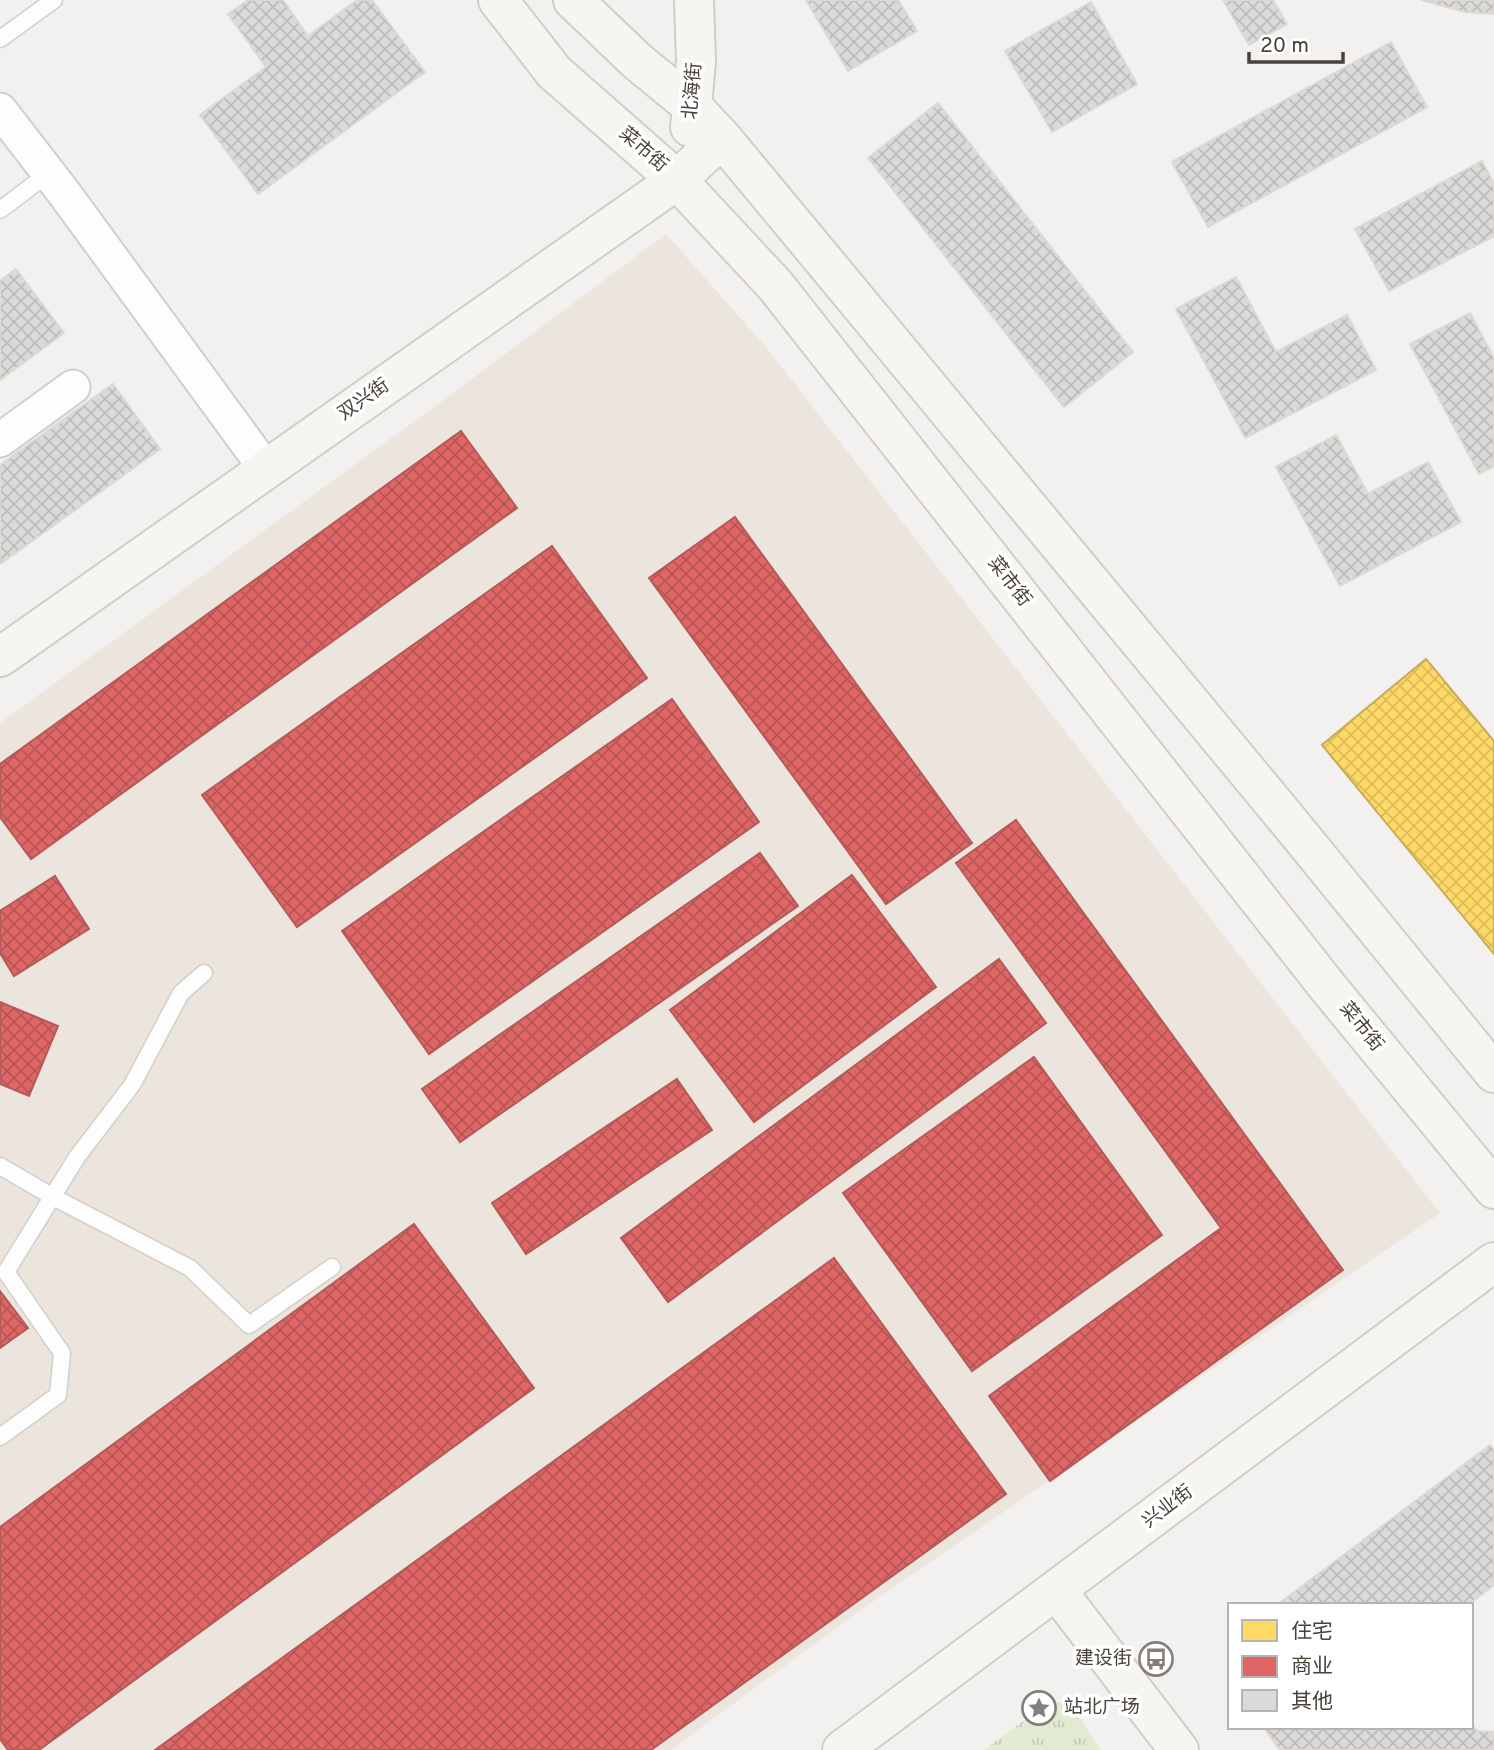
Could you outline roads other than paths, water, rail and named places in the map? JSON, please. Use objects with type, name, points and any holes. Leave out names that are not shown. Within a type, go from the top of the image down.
[{"type":"main road","name":"菜市街","points":[[498,0],[554,72],[677,180],[775,285],[1327,986],[1494,1189]]},
{"type":"main road","points":[[573,0],[637,61],[693,107],[722,138],[1254,779],[1494,1073]]},
{"type":"main road","name":"北海街","points":[[677,180],[688,142],[693,107],[696,62],[694,0]]},
{"type":"main road","name":"双兴街","points":[[0,657],[677,180],[722,138]]},
{"type":"main road","name":"兴业街","points":[[842,1750],[1494,1262]]},
{"type":"main road","points":[[1056,1591],[1179,1750]]},
{"type":"street","points":[[0,110],[266,469]]},
{"type":"street","points":[[0,440],[74,387]]},
{"type":"lane","points":[[0,39],[54,0]]},
{"type":"lane","points":[[0,209],[49,173]]},
{"type":"lane","points":[[0,1437],[58,1395],[62,1353],[6,1272],[77,1157],[132,1084],[181,993],[204,973]]},
{"type":"lane","points":[[0,1166],[53,1197],[190,1268],[249,1325],[332,1267]]},
{"type":"place","name":"建设街","points":[[1156,1659]]},
{"type":"place","name":"站北广场","points":[[1039,1708]]}]
